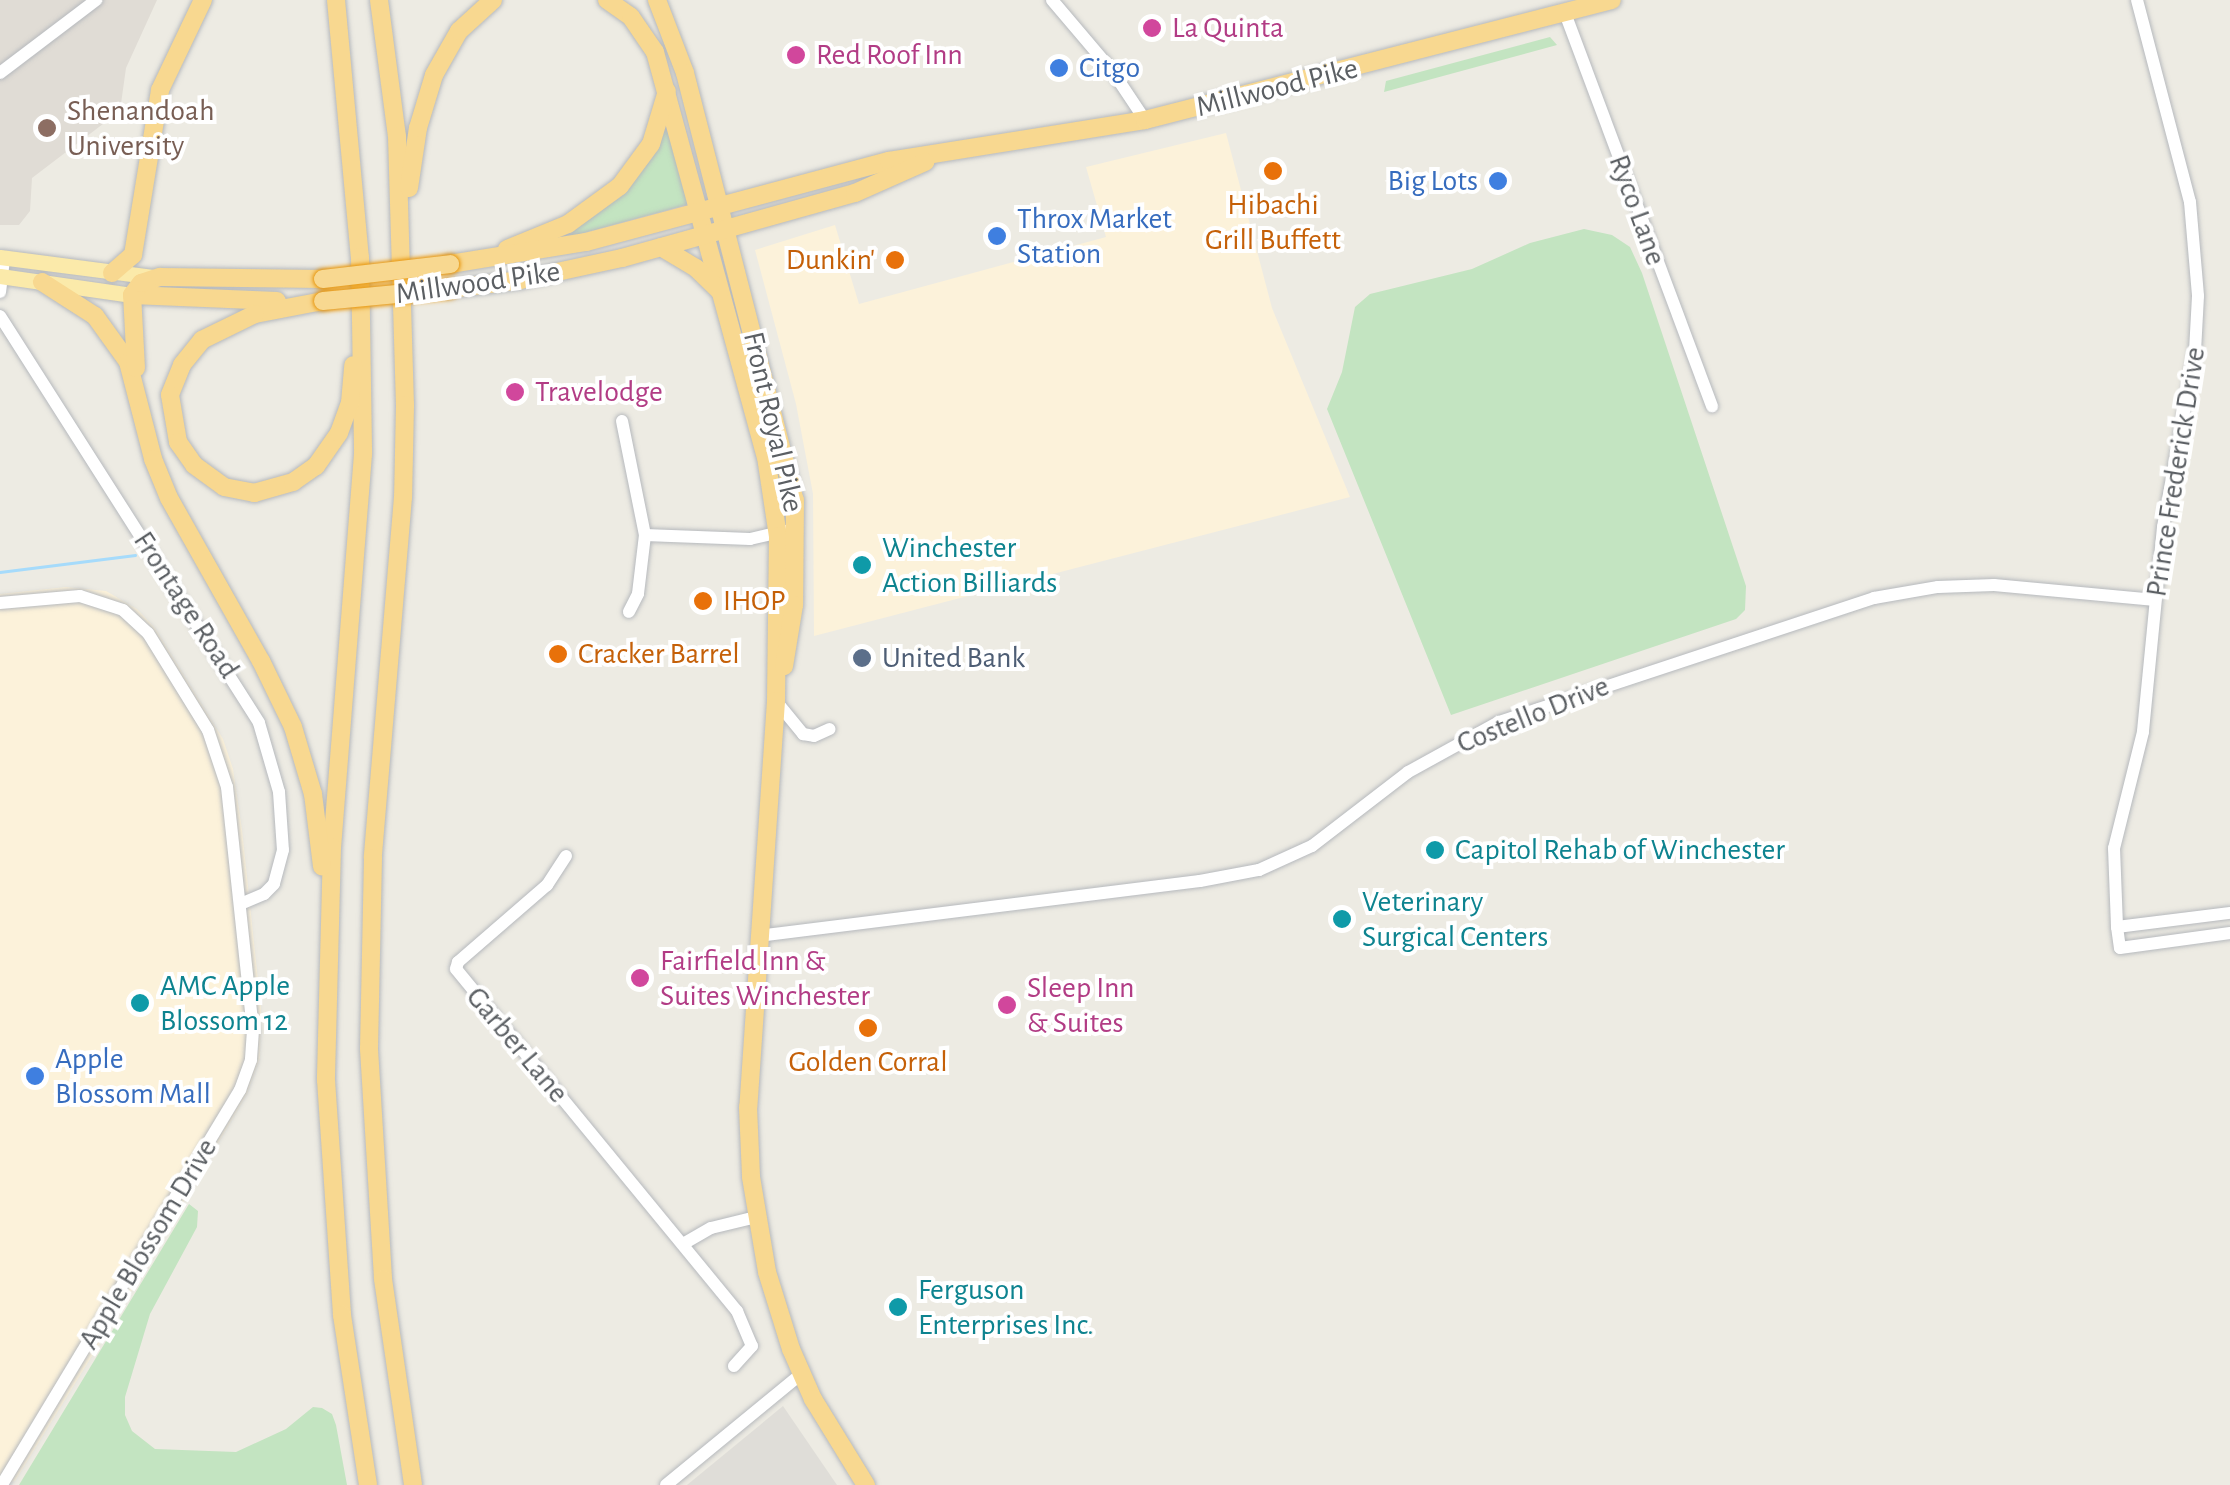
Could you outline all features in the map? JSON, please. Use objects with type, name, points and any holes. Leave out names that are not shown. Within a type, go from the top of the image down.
[{"type":"highway","points":[[112,273],[128,261],[136,245],[144,164],[158,100],[182,36],[203,0]]},
{"type":"highway","points":[[336,0],[352,139],[362,311],[360,516],[327,954],[326,1080],[334,1221],[348,1356],[368,1485]]},
{"type":"highway","points":[[379,0],[397,136],[405,334]]},
{"type":"highway","points":[[413,1485],[383,1280],[369,1050],[370,918],[403,497],[409,182],[425,100],[459,31],[494,0]]},
{"type":"highway","name":"Front Royal Pike","points":[[607,0],[642,28],[656,52],[766,457],[778,536],[776,701],[748,1107],[756,1217],[774,1298],[801,1374],[866,1485]]},
{"type":"highway","name":"Front Royal Pike","points":[[657,0],[685,73],[780,433],[796,526],[794,605],[776,701]]},
{"type":"highway","name":"Millwood Pike","points":[[160,277],[322,280],[472,262],[571,245],[868,166],[1145,120],[1612,0]]},
{"type":"highway","points":[[472,262],[568,224],[604,200],[652,144],[667,90]]},
{"type":"highway","name":"Millwood Pike","points":[[132,295],[323,301],[563,272],[850,194],[938,156]]},
{"type":"highway","points":[[661,247],[696,268],[722,293]]},
{"type":"highway","points":[[139,403],[132,295],[141,282],[160,277]]},
{"type":"highway","points":[[42,282],[82,306],[107,330],[128,362],[169,498],[274,683],[301,750],[317,819],[327,954]]},
{"type":"highway","points":[[323,301],[233,321],[202,340],[182,365],[170,395],[172,426],[184,455],[216,483],[254,492],[280,488],[304,476],[324,456],[350,403],[355,331],[362,311]]},
{"type":"main road","name":"Millwood Pike","points":[[2,257],[160,277]]},
{"type":"main road","name":"Millwood Pike","points":[[1,281],[42,282],[132,295]]},
{"type":"street","points":[[0,73],[96,0]]},
{"type":"street","points":[[1052,0],[1114,72],[1145,120]]},
{"type":"street","name":"Prince Frederick Drive","points":[[2137,0],[2184,174],[2198,264],[2195,352],[2168,490],[2142,732],[2114,848],[2117,927],[2120,948],[2230,932]]},
{"type":"street","name":"Ryco Lane","points":[[1565,13],[1712,406]]},
{"type":"street","points":[[1,281],[2,257]]},
{"type":"street","name":"Frontage Road","points":[[0,316],[259,722],[279,792],[284,845],[274,884],[258,898],[241,904]]},
{"type":"street","points":[[622,421],[644,535],[638,594],[629,612]]},
{"type":"street","points":[[644,535],[750,539],[778,536],[796,526]]},
{"type":"street","name":"Costello Drive","points":[[758,936],[1259,870],[1304,851],[1408,772],[1498,722],[1874,598],[1976,585],[2155,600]]},
{"type":"street","name":"Apple Blossom Drive","points":[[0,603],[91,597],[124,610],[148,633],[220,756],[253,1009],[246,1076],[2,1485]]},
{"type":"street","points":[[776,701],[802,734],[814,736],[830,729]]},
{"type":"street","name":"Garber Lane","points":[[566,856],[547,885],[458,962],[456,969],[737,1311],[752,1340],[750,1352],[734,1366]]},
{"type":"street","points":[[2117,927],[2230,913]]},
{"type":"street","points":[[683,1244],[711,1228],[756,1217]]},
{"type":"street","points":[[666,1485],[801,1374]]},
{"type":"shaded area","name":"Shenandoah University","points":[[0,0],[157,0],[126,68],[120,111],[32,178],[30,211],[19,225],[0,225]]},
{"type":"shaded area","points":[[1226,133],[1272,308],[1350,497],[814,636],[813,494],[796,404],[755,250],[835,225],[859,304],[1106,237],[1086,167]]},
{"type":"shaded area","name":"Apple Blossom Mall","points":[[66,587],[106,591],[137,609],[155,628],[223,739],[233,769],[242,830],[261,1008],[260,1058],[247,1094],[119,1312],[15,1481],[0,1485],[0,594]]},
{"type":"shaded area","points":[[783,1406],[837,1485],[687,1485]]},
{"type":"green space","points":[[1550,37],[1557,45],[1384,92],[1386,81]]},
{"type":"green space","points":[[668,118],[691,199],[686,205],[543,244],[587,221],[626,190],[652,158]]},
{"type":"green space","points":[[1584,229],[1612,235],[1630,247],[1642,273],[1746,586],[1745,610],[1736,619],[1451,715],[1327,409],[1342,372],[1355,307],[1370,294],[1472,269],[1530,243]]},
{"type":"green space","points":[[189,1204],[198,1211],[197,1227],[150,1314],[125,1397],[125,1415],[132,1431],[155,1449],[236,1452],[286,1429],[313,1407],[322,1408],[332,1414],[336,1425],[347,1485],[19,1485]]},
{"type":"waterway","points":[[0,572],[135,555]]},
{"type":"place","name":"La Quinta","points":[[1152,28]]},
{"type":"place","name":"Red Roof Inn","points":[[796,55]]},
{"type":"place","name":"Citgo","points":[[1059,68]]},
{"type":"place","name":"Shenandoah University","points":[[47,128]]},
{"type":"place","name":"Hibachi Grill Buffett","points":[[1273,171]]},
{"type":"place","name":"Big Lots","points":[[1498,181]]},
{"type":"place","name":"Throx Market Station","points":[[997,236]]},
{"type":"place","name":"Dunkin'","points":[[895,260]]},
{"type":"place","name":"Travelodge","points":[[515,392]]},
{"type":"place","name":"Winchester Action Billiards","points":[[862,565]]},
{"type":"place","name":"IHOP","points":[[703,601]]},
{"type":"place","name":"Cracker Barrel","points":[[558,654]]},
{"type":"place","name":"United Bank","points":[[862,658]]},
{"type":"place","name":"Capitol Rehab of Winchester","points":[[1435,850]]},
{"type":"place","name":"Veterinary Surgical Centers","points":[[1342,919]]},
{"type":"place","name":"Fairfield Inn & Suites Winchester","points":[[640,978]]},
{"type":"place","name":"AMC Apple Blossom 12","points":[[140,1003]]},
{"type":"place","name":"Sleep Inn & Suites","points":[[1007,1005]]},
{"type":"place","name":"Golden Corral","points":[[868,1028]]},
{"type":"place","name":"Apple Blossom Mall","points":[[35,1076]]},
{"type":"place","name":"Ferguson Enterprises Inc.","points":[[898,1307]]}]
